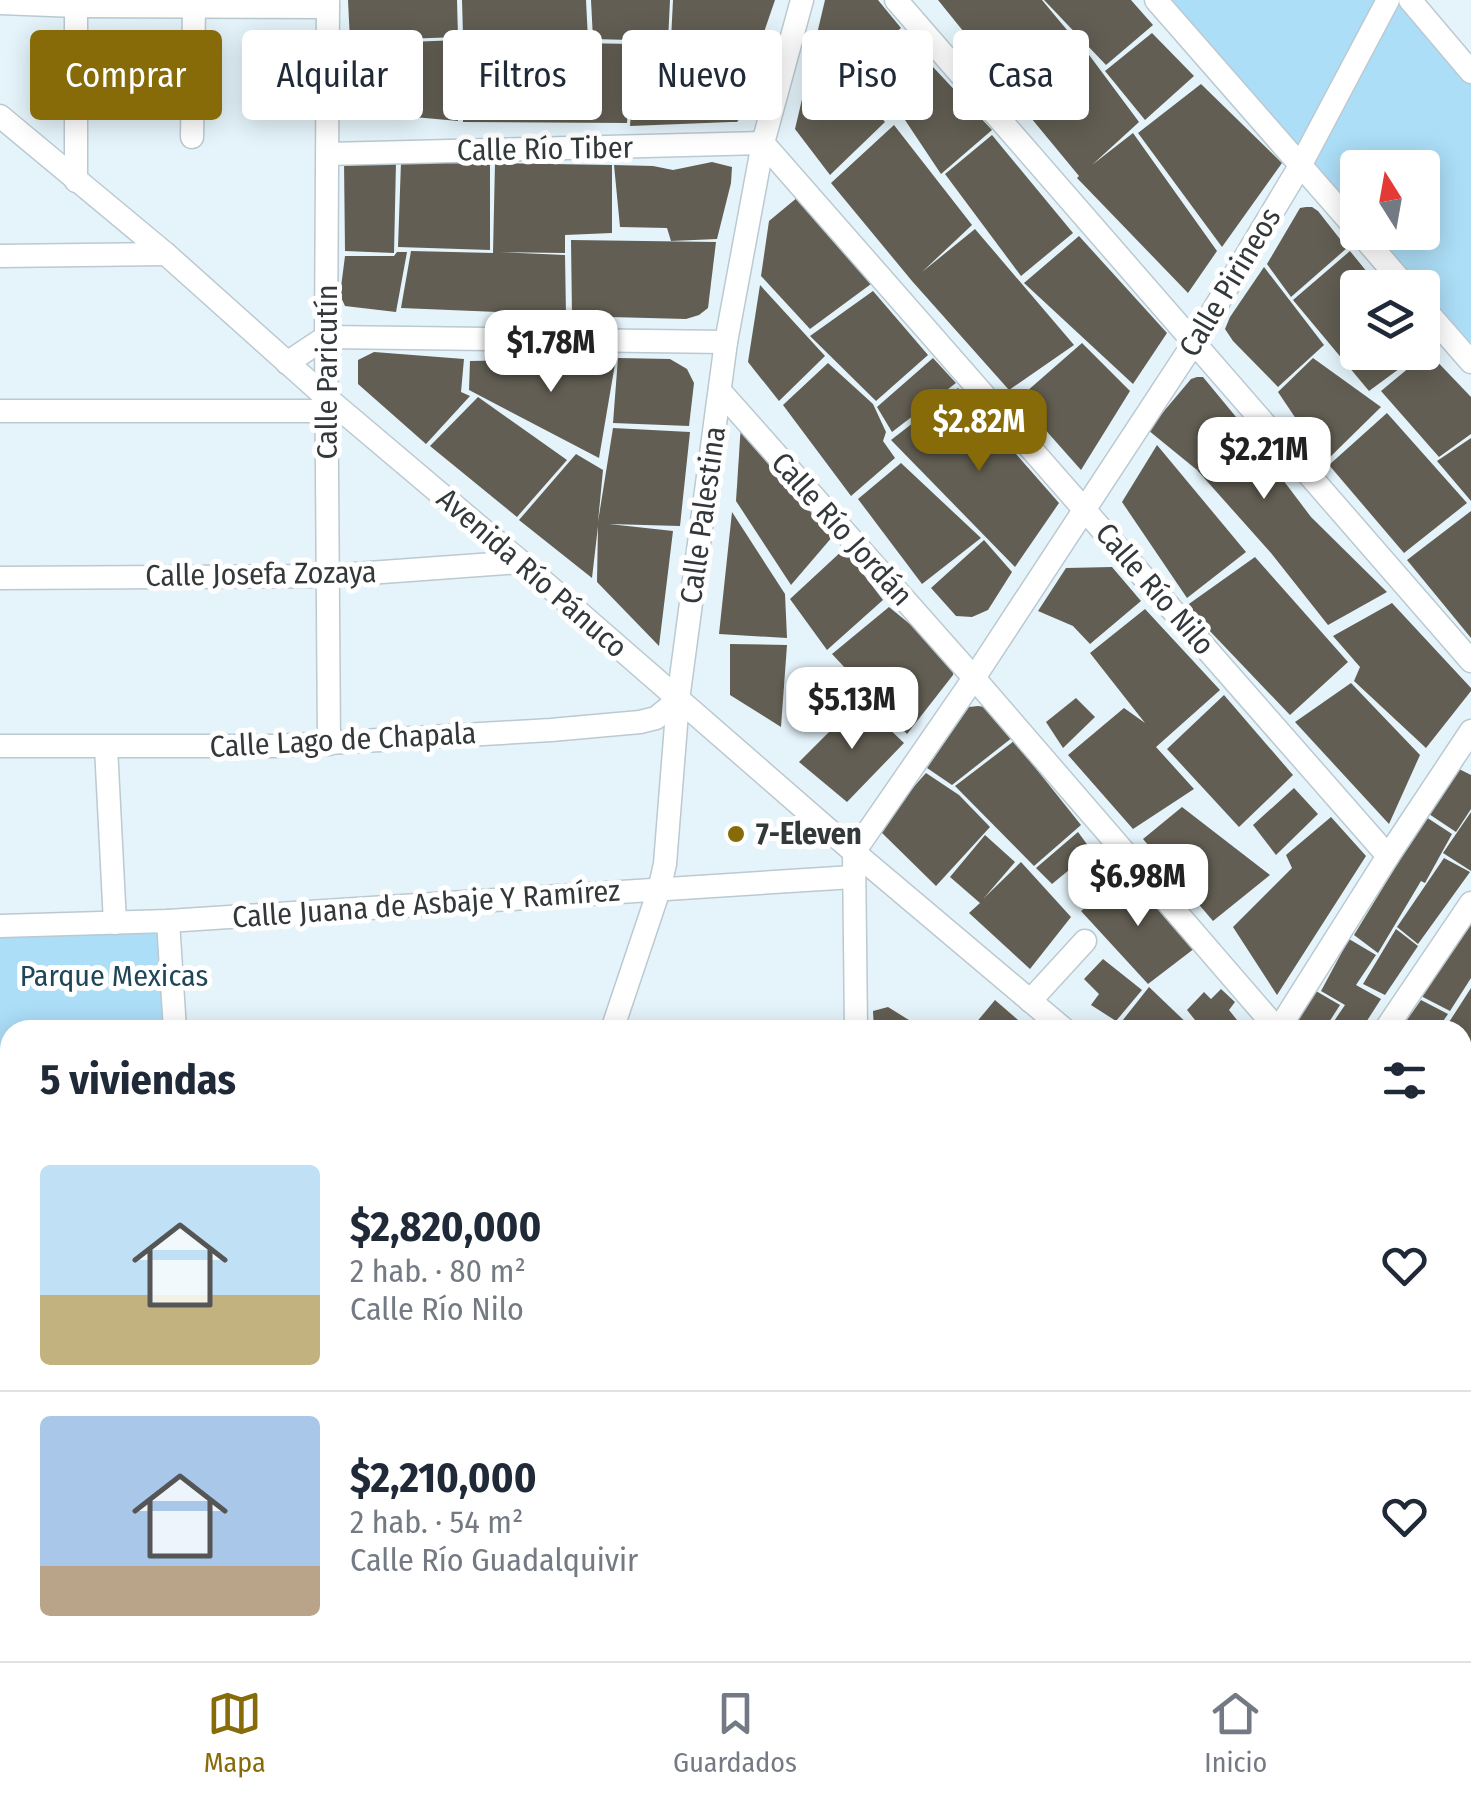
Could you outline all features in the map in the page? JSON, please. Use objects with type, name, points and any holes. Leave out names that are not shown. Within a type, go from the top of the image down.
[{"type":"street","name":"Calle Palestina","points":[[615,1020],[659,890],[669,830],[678,700],[726,342],[763,144],[802,0]]},
{"type":"street","points":[[896,0],[1471,662]]},
{"type":"street","points":[[1156,0],[1340,212]]},
{"type":"street","name":"Calle Pirineos","points":[[854,852],[1086,510],[1194,341],[1300,166],[1388,0]]},
{"type":"street","points":[[1410,0],[1471,72]]},
{"type":"street","points":[[0,2],[328,4]]},
{"type":"street","points":[[76,3],[76,181]]},
{"type":"street","name":"Calle Paricutín","points":[[328,4],[329,744]]},
{"type":"street","points":[[192,138],[194,6]]},
{"type":"street","name":"Avenida Río Pánuco","points":[[0,116],[166,254],[288,363],[326,405],[521,562],[1053,1020]]},
{"type":"street","name":"Calle Río Tiber","points":[[328,154],[763,144]]},
{"type":"street","name":"Calle Río Nilo","points":[[763,144],[1388,856]]},
{"type":"street","points":[[1373,250],[1391,270]]},
{"type":"street","points":[[0,256],[166,254]]},
{"type":"street","points":[[1440,327],[1471,362]]},
{"type":"street","points":[[288,363],[326,337],[726,342]]},
{"type":"street","name":"Calle Río Jordán","points":[[720,390],[1269,1020]]},
{"type":"street","points":[[0,411],[326,405]]},
{"type":"street","name":"Calle Josefa Zozaya","points":[[0,578],[327,576],[521,562]]},
{"type":"street","name":"Calle Lago de Chapala","points":[[0,746],[329,744],[625,724],[656,718],[678,700]]},
{"type":"street","points":[[1284,1020],[1388,856],[1468,745]]},
{"type":"street","points":[[106,748],[115,923]]},
{"type":"street","points":[[854,852],[856,1020]]},
{"type":"street","name":"Calle Juana de Asbaje Y Ramírez","points":[[0,926],[168,921],[852,876]]},
{"type":"street","points":[[1393,1020],[1471,904]]},
{"type":"street","points":[[168,921],[174,1020]]},
{"type":"street","points":[[1030,1001],[1085,941]]},
{"type":"green space","points":[[1156,0],[1410,0],[1471,73],[1471,365],[1440,328],[1440,270],[1390,270],[1373,250],[1440,250],[1440,150],[1340,150],[1340,212]]},
{"type":"green space","name":"Parque Mexicas","points":[[168,921],[175,1020],[0,1020],[0,926]]},
{"type":"building","points":[[348,0],[457,0],[458,30],[443,30],[443,38],[423,38],[423,30],[349,30]]},
{"type":"building","points":[[462,0],[586,0],[588,30],[463,30]]},
{"type":"building","points":[[591,0],[670,0],[669,30],[622,30],[622,40],[602,39],[602,30],[593,30]]},
{"type":"building","points":[[673,0],[775,0],[765,30],[672,30]]},
{"type":"building","points":[[825,0],[878,0],[901,28],[899,30],[818,30]]},
{"type":"building","points":[[938,0],[1042,0],[1067,30],[962,30]]},
{"type":"building","points":[[1044,0],[1131,0],[1153,25],[1106,65],[1089,47],[1089,30],[1073,30]]},
{"type":"building","points":[[1152,33],[1194,76],[1145,120],[1105,71]]},
{"type":"building","points":[[423,41],[443,41],[443,120],[423,118]]},
{"type":"building","points":[[602,43],[622,44],[622,120],[627,123],[463,122],[602,120]]},
{"type":"building","points":[[1089,55],[1139,122],[1092,165],[1133,133],[1217,251],[1188,293],[1077,178],[1033,120],[1089,120]]},
{"type":"building","points":[[933,67],[953,88],[953,120],[983,120],[992,130],[941,174],[905,120],[933,120]]},
{"type":"building","points":[[1201,84],[1282,163],[1222,247],[1138,133]]},
{"type":"building","points":[[802,99],[802,120],[885,122],[830,175],[795,129]]},
{"type":"building","points":[[630,120],[738,120],[737,122],[630,126]]},
{"type":"building","points":[[894,125],[972,225],[922,272],[975,229],[1074,345],[1009,390],[831,183]]},
{"type":"building","points":[[992,135],[1073,233],[1021,276],[945,174]]},
{"type":"building","points":[[344,160],[396,162],[394,253],[345,251]]},
{"type":"building","points":[[401,162],[490,164],[490,250],[398,247]]},
{"type":"building","points":[[712,162],[732,167],[717,239],[671,241],[667,228],[620,227],[614,165],[673,170]]},
{"type":"building","points":[[495,163],[612,165],[612,233],[565,235],[565,253],[499,252],[565,255],[566,315],[401,308],[411,251],[493,253]]},
{"type":"building","points":[[798,197],[871,284],[810,329],[761,276],[769,221]]},
{"type":"building","points":[[1300,208],[1318,211],[1340,239],[1340,250],[1345,250],[1291,297],[1267,264]]},
{"type":"building","points":[[1079,236],[1167,333],[1133,384],[1024,283]]},
{"type":"building","points":[[571,240],[716,242],[708,308],[686,319],[572,316]]},
{"type":"building","points":[[1350,251],[1365,270],[1340,270],[1340,356],[1293,300]]},
{"type":"building","points":[[407,252],[396,312],[345,306],[340,295],[345,256],[394,256]]},
{"type":"building","points":[[1264,267],[1324,345],[1278,387],[1225,329]]},
{"type":"building","points":[[760,285],[825,356],[779,401],[748,362]]},
{"type":"building","points":[[873,291],[928,355],[876,401],[810,336]]},
{"type":"building","points":[[1082,343],[1130,391],[1081,470],[1018,399]]},
{"type":"building","points":[[374,352],[464,359],[461,392],[470,396],[426,444],[358,384],[358,360]]},
{"type":"building","points":[[616,358],[599,458],[469,390],[470,361]]},
{"type":"building","points":[[618,358],[670,359],[687,369],[694,383],[689,426],[613,423]]},
{"type":"building","points":[[933,358],[956,383],[892,432],[877,407]]},
{"type":"building","points":[[1313,358],[1381,407],[1325,462],[1278,392]]},
{"type":"building","points":[[828,363],[873,404],[886,432],[883,441],[895,458],[851,496],[783,405]]},
{"type":"building","points":[[1440,365],[1471,397],[1471,434],[1439,457],[1381,391],[1406,370],[1440,370]]},
{"type":"building","points":[[1351,370],[1398,370],[1369,391]]},
{"type":"building","points":[[1203,377],[1241,423],[1197,470],[1148,430],[1191,379]]},
{"type":"building","points":[[958,388],[1059,503],[1015,567],[891,440]]},
{"type":"building","points":[[478,397],[567,460],[517,517],[430,446]]},
{"type":"building","points":[[1387,413],[1467,503],[1404,553],[1329,465]]},
{"type":"building","points":[[741,424],[833,536],[791,585],[736,501]]},
{"type":"building","points":[[613,428],[690,432],[680,526],[609,524],[673,531],[659,646],[597,582],[598,526],[592,578],[519,520],[576,454],[603,470],[598,522]]},
{"type":"building","points":[[1249,435],[1311,517],[1387,592],[1328,625],[1197,470]]},
{"type":"building","points":[[1471,438],[1471,501],[1437,461]]},
{"type":"building","points":[[1157,445],[1246,552],[1187,598],[1122,502]]},
{"type":"building","points":[[901,463],[981,538],[922,584],[858,499]]},
{"type":"building","points":[[1471,511],[1471,638],[1407,560]]},
{"type":"building","points":[[732,512],[785,594],[787,638],[719,634]]},
{"type":"building","points":[[984,540],[1012,572],[988,610],[972,617],[956,616],[931,588]]},
{"type":"building","points":[[844,549],[883,600],[827,650],[790,599]]},
{"type":"building","points":[[1255,557],[1348,662],[1290,715],[1186,606]]},
{"type":"building","points":[[1112,567],[1141,601],[1090,644],[1073,626],[1038,611],[1066,568]]},
{"type":"building","points":[[1392,603],[1471,688],[1426,748],[1354,681],[1360,667],[1333,636]]},
{"type":"building","points":[[889,607],[949,656],[954,666],[953,675],[907,734],[832,654]]},
{"type":"building","points":[[1145,609],[1220,690],[1156,747],[1194,789],[1133,829],[1068,755],[1124,708],[1145,723],[1090,653]]},
{"type":"building","points":[[730,644],[787,645],[781,727],[730,695]]},
{"type":"building","points":[[1351,683],[1420,755],[1389,824],[1295,722]]},
{"type":"building","points":[[1224,695],[1293,775],[1239,827],[1167,749]]},
{"type":"building","points":[[1076,698],[1095,717],[1063,748],[1046,722]]},
{"type":"building","points":[[860,701],[904,743],[847,802],[799,762]]},
{"type":"building","points":[[969,707],[985,707],[1013,737],[952,785],[927,768]]},
{"type":"building","points":[[1014,741],[1081,825],[1034,866],[955,786]]},
{"type":"building","points":[[1457,768],[1471,775],[1471,809],[1456,832],[1429,814]]},
{"type":"building","points":[[926,773],[959,795],[990,827],[936,886],[877,828]]},
{"type":"building","points":[[1294,788],[1318,814],[1276,855],[1253,825]]},
{"type":"building","points":[[1182,807],[1270,875],[1213,921],[1143,839]]},
{"type":"building","points":[[1471,812],[1471,871],[1443,853]]},
{"type":"building","points":[[1331,817],[1366,856],[1277,995],[1233,927],[1292,868],[1286,855]]},
{"type":"building","points":[[1426,817],[1452,834],[1378,953],[1354,935]]},
{"type":"building","points":[[1078,832],[1092,851],[1052,884],[1036,868]]},
{"type":"building","points":[[985,835],[1015,862],[984,898],[1021,862],[1071,917],[1030,969],[969,913],[980,903],[950,877]]},
{"type":"building","points":[[1444,858],[1470,872],[1418,944],[1397,927]]},
{"type":"building","points":[[1130,873],[1195,948],[1148,984],[1081,911]]},
{"type":"building","points":[[1471,921],[1471,978],[1450,1011],[1419,995]]},
{"type":"building","points":[[1396,929],[1418,946],[1385,995],[1363,984]]},
{"type":"building","points":[[1349,939],[1376,955],[1356,985],[1381,999],[1367,1020],[1335,1020],[1345,1005],[1321,991]]},
{"type":"building","points":[[1103,959],[1142,990],[1114,1020],[1091,1005],[1099,994],[1084,979]]},
{"type":"building","points":[[1149,987],[1184,1020],[1123,1020]]},
{"type":"building","points":[[1471,988],[1471,1020],[1450,1020]]},
{"type":"building","points":[[1221,989],[1235,1002],[1229,1010],[1237,1020],[1195,1020],[1187,1010],[1204,992],[1211,999]]},
{"type":"building","points":[[1316,991],[1340,1005],[1330,1020],[1297,1020]]},
{"type":"building","points":[[995,1000],[1018,1020],[978,1020]]},
{"type":"building","points":[[1421,1000],[1448,1014],[1444,1020],[1407,1020]]},
{"type":"building","points":[[888,1007],[909,1020],[873,1020],[873,1011]]},
{"type":"place","name":"7-Eleven","points":[[736,834]]}]
